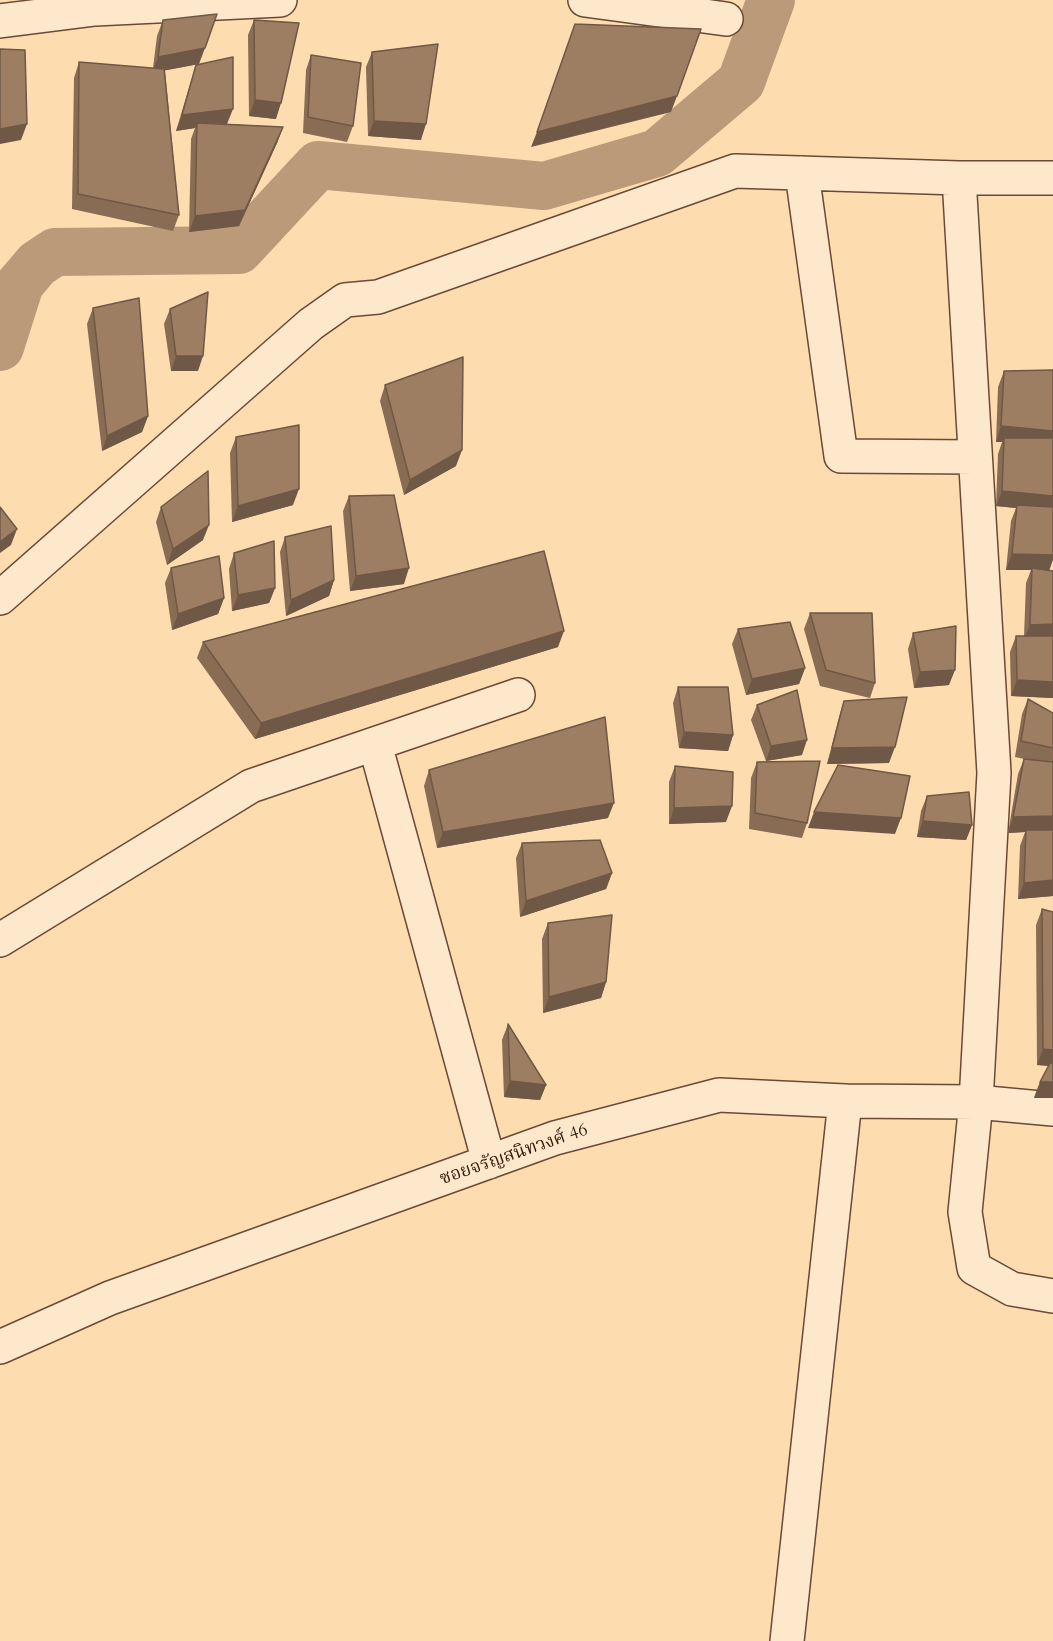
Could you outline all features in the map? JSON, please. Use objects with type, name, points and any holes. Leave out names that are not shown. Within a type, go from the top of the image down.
[{"type":"street","points":[[0,21],[95,9],[280,0]]},
{"type":"street","points":[[585,0],[726,19]]},
{"type":"street","points":[[0,598],[311,324],[345,300],[378,297],[735,171],[959,178],[1053,178]]},
{"type":"street","points":[[802,173],[841,456],[975,457]]},
{"type":"street","points":[[959,178],[994,773],[976,1102],[964,1212],[974,1268],[1012,1289],[1053,1296]]},
{"type":"street","points":[[0,940],[251,786],[518,695]]},
{"type":"street","points":[[375,744],[489,1162]]},
{"type":"street","name":"ซอยจรัญสนิทวงศ์ 46","points":[[0,1347],[110,1298],[555,1138],[719,1095],[845,1101],[976,1102],[1053,1109]]},
{"type":"street","points":[[787,1641],[845,1101]]},
{"type":"building","points":[[217,14],[205,48],[158,57],[163,20]]},
{"type":"building","points":[[254,20],[299,23],[281,103],[255,100]]},
{"type":"building","points":[[575,24],[701,29],[677,96],[537,132]]},
{"type":"building","points":[[438,44],[426,124],[374,121],[372,52]]},
{"type":"building","points":[[0,49],[25,50],[27,124],[0,129]]},
{"type":"building","points":[[311,55],[361,63],[353,126],[308,117]]},
{"type":"building","points":[[233,57],[233,109],[182,115],[196,65]]},
{"type":"building","points":[[79,62],[164,69],[179,215],[78,194]]},
{"type":"building","points":[[197,123],[283,127],[245,210],[195,216]]},
{"type":"building","points":[[208,292],[203,356],[176,356],[170,309]]},
{"type":"building","points":[[139,298],[148,416],[107,436],[93,308]]},
{"type":"building","points":[[463,357],[462,450],[410,480],[385,385]]},
{"type":"building","points":[[1053,370],[1053,431],[1001,426],[1004,371]]},
{"type":"building","points":[[299,425],[299,489],[238,506],[236,437]]},
{"type":"building","points":[[1004,438],[1053,438],[1053,496],[1002,491]]},
{"type":"building","points":[[208,471],[209,525],[173,549],[161,507]]},
{"type":"building","points":[[394,495],[409,568],[356,576],[349,496]]},
{"type":"building","points":[[1017,505],[1053,507],[1053,555],[1012,554]]},
{"type":"building","points":[[0,507],[17,529],[0,542]]},
{"type":"building","points":[[331,526],[334,580],[291,600],[285,537]]},
{"type":"building","points":[[274,541],[275,588],[238,595],[234,553]]},
{"type":"building","points":[[544,551],[564,631],[261,723],[203,642]]},
{"type":"building","points":[[219,556],[224,598],[178,614],[171,568]]},
{"type":"building","points":[[1032,568],[1053,571],[1053,624],[1030,625]]},
{"type":"building","points":[[810,613],[872,613],[875,683],[826,670]]},
{"type":"building","points":[[790,622],[805,668],[752,679],[738,629]]},
{"type":"building","points":[[956,626],[955,670],[920,672],[913,633]]},
{"type":"building","points":[[1016,636],[1053,636],[1053,682],[1017,680]]},
{"type":"building","points":[[678,687],[728,687],[733,735],[684,732]]},
{"type":"building","points":[[797,690],[807,740],[771,746],[757,705]]},
{"type":"building","points":[[907,697],[895,747],[832,748],[844,701]]},
{"type":"building","points":[[1028,699],[1053,713],[1053,748],[1021,741]]},
{"type":"building","points":[[605,717],[614,803],[443,832],[429,770]]},
{"type":"building","points":[[1024,759],[1053,762],[1053,816],[1013,817]]},
{"type":"building","points":[[820,761],[807,823],[755,813],[757,762]]},
{"type":"building","points":[[838,765],[910,776],[901,818],[814,812]]},
{"type":"building","points":[[675,766],[733,772],[732,806],[674,808]]},
{"type":"building","points":[[969,792],[972,825],[923,821],[927,796]]},
{"type":"building","points":[[1026,830],[1053,830],[1053,880],[1024,883]]},
{"type":"building","points":[[600,840],[612,873],[526,901],[522,843]]},
{"type":"building","points":[[1042,909],[1053,912],[1053,1050],[1043,1049]]},
{"type":"building","points":[[612,915],[606,982],[549,997],[548,923]]},
{"type":"building","points":[[508,1024],[546,1085],[510,1081]]},
{"type":"building","points":[[1050,1063],[1053,1063],[1053,1082],[1040,1082]]},
{"type":"waterway","points":[[0,347],[20,284],[37,264],[55,252],[239,250],[318,165],[544,186],[657,153],[741,82],[771,0]]}]
